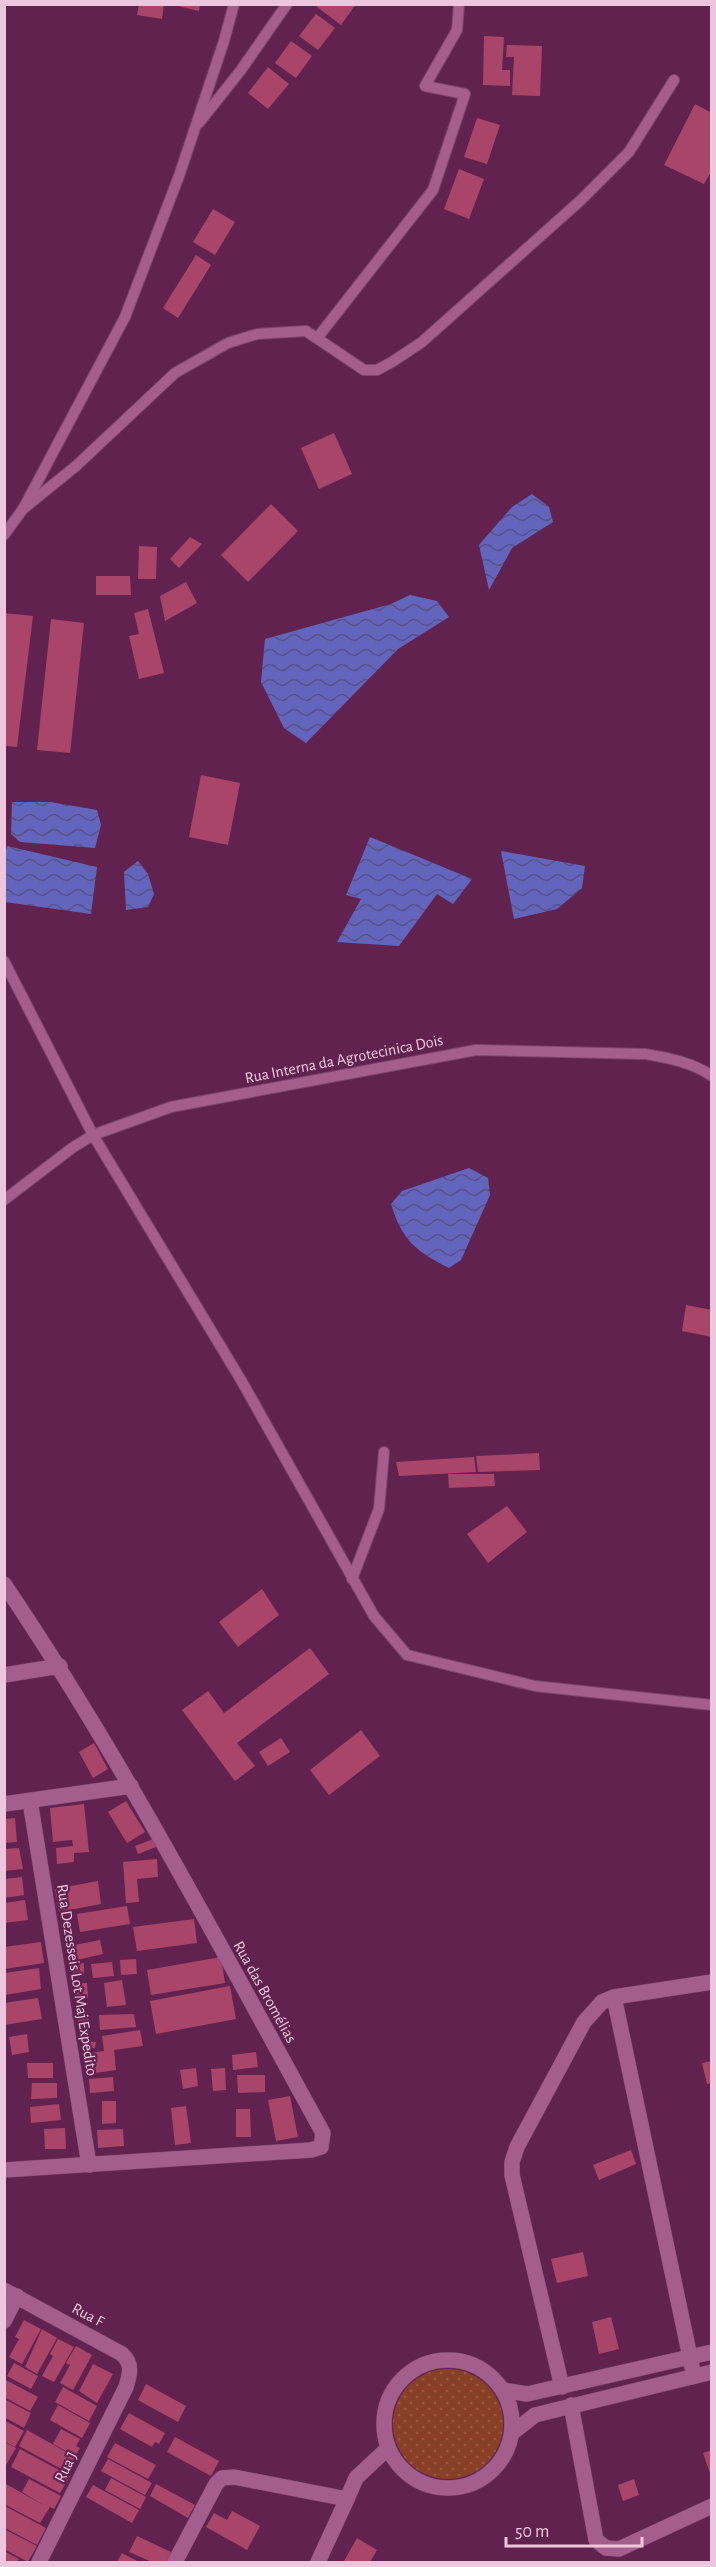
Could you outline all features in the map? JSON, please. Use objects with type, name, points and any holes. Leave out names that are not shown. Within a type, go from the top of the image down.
[{"type":"street","name":"Rua das Bromélias","points":[[4,1584],[60,1666],[131,1786],[323,2133],[321,2147],[311,2150],[4,2170]]},
{"type":"street","points":[[4,1675],[60,1666]]},
{"type":"street","points":[[4,1804],[131,1786]]},
{"type":"street","name":"Rua Dezesseis Lot Maj Expedito","points":[[30,1801],[89,2165]]},
{"type":"street","points":[[562,2387],[512,2175],[512,2162],[584,2022],[602,2002],[711,1982]]},
{"type":"street","points":[[614,1998],[694,2376]]},
{"type":"street","points":[[4,2321],[11,2293]]},
{"type":"street","name":"Rua F","points":[[11,2293],[122,2354],[128,2359],[130,2366],[126,2387]]},
{"type":"street","points":[[503,2390],[526,2394],[711,2352]]},
{"type":"street","points":[[446,2359],[468,2362],[488,2373],[503,2390],[512,2411],[512,2433],[505,2455],[491,2473],[472,2485],[450,2489],[427,2486],[408,2475],[392,2459],[384,2438],[383,2415],[391,2393],[405,2376],[424,2364],[446,2359]]},
{"type":"street","points":[[512,2433],[536,2415],[711,2372]]},
{"type":"street","name":"Rua J","points":[[39,2562],[126,2387]]},
{"type":"street","points":[[571,2405],[596,2540],[606,2548],[619,2549],[711,2506]]},
{"type":"street","points":[[318,2562],[356,2478],[388,2448]]},
{"type":"street","points":[[175,2562],[216,2484],[222,2478],[234,2476],[347,2499]]},
{"type":"lane","points":[[4,535],[23,509],[125,317],[179,176],[234,4]]},
{"type":"lane","points":[[194,131],[241,70],[287,4]]},
{"type":"lane","points":[[318,337],[433,190],[465,94],[425,86],[457,30],[459,4]]},
{"type":"lane","points":[[23,509],[76,466],[175,373],[228,343],[257,334],[306,331],[359,367],[369,371],[392,362],[422,342],[581,200],[629,153],[674,80]]},
{"type":"lane","points":[[4,961],[93,1135],[241,1380],[374,1616],[407,1655],[535,1686],[711,1705]]},
{"type":"lane","name":"Rua Interna da Agrotecinica Dois","points":[[4,1200],[72,1148],[93,1135],[171,1107],[476,1050],[645,1054],[672,1058],[703,1070],[711,1076]]},
{"type":"lane","points":[[352,1579],[379,1509],[384,1452]]},
{"type":"shaded area","points":[[448,2369],[469,2373],[487,2385],[499,2403],[503,2424],[499,2445],[487,2463],[469,2475],[448,2479],[427,2475],[409,2463],[397,2445],[393,2424],[397,2403],[409,2385],[427,2373]]},
{"type":"water","points":[[532,494],[549,507],[553,522],[512,548],[489,590],[479,545],[512,507]]},
{"type":"water","points":[[410,595],[437,601],[449,617],[398,649],[306,743],[284,728],[261,682],[265,639],[391,604]]},
{"type":"water","points":[[12,802],[50,802],[97,810],[101,825],[95,848],[20,842],[11,834]]},
{"type":"water","points":[[370,837],[472,879],[453,904],[437,894],[399,946],[337,942],[361,899],[346,895]]},
{"type":"water","points":[[7,846],[97,867],[91,914],[5,902]]},
{"type":"water","points":[[501,851],[585,866],[582,888],[557,909],[514,919]]},
{"type":"water","points":[[138,861],[148,874],[154,894],[148,907],[126,910],[124,872]]},
{"type":"water","points":[[469,1168],[488,1178],[490,1195],[461,1260],[449,1268],[427,1256],[411,1243],[400,1227],[391,1204],[402,1191]]},
{"type":"building","points":[[139,4],[164,4],[162,19],[137,15]]},
{"type":"building","points":[[169,4],[200,4],[199,11]]},
{"type":"building","points":[[319,4],[356,4],[341,25],[317,7]]},
{"type":"building","points":[[316,14],[335,28],[318,50],[299,36]]},
{"type":"building","points":[[484,36],[504,37],[502,70],[510,70],[510,86],[483,85]]},
{"type":"building","points":[[291,41],[312,56],[296,78],[275,63]]},
{"type":"building","points":[[507,45],[542,46],[540,96],[512,95],[514,57],[506,57]]},
{"type":"building","points":[[268,67],[289,84],[268,109],[248,93]]},
{"type":"building","points":[[695,104],[712,113],[712,170],[704,184],[664,165]]},
{"type":"building","points":[[477,118],[500,125],[487,164],[464,157]]},
{"type":"building","points":[[459,169],[484,179],[469,219],[444,209]]},
{"type":"building","points":[[213,209],[235,222],[215,255],[193,242]]},
{"type":"building","points":[[196,255],[211,265],[178,318],[163,308]]},
{"type":"building","points":[[334,433],[352,474],[319,489],[301,448]]},
{"type":"building","points":[[271,504],[298,531],[248,582],[221,555]]},
{"type":"building","points":[[190,537],[202,544],[179,568],[170,559]]},
{"type":"building","points":[[139,546],[157,547],[156,579],[138,579]]},
{"type":"building","points":[[96,576],[130,576],[131,595],[96,595]]},
{"type":"building","points":[[186,582],[197,603],[165,621],[160,596]]},
{"type":"building","points":[[148,609],[164,673],[139,679],[129,636],[139,634],[134,613]]},
{"type":"building","points":[[4,613],[33,616],[17,747],[4,746]]},
{"type":"building","points":[[51,619],[84,623],[70,753],[37,750]]},
{"type":"building","points":[[201,775],[240,783],[228,845],[189,837]]},
{"type":"building","points":[[686,1305],[712,1310],[712,1337],[682,1331]]},
{"type":"building","points":[[539,1453],[540,1470],[478,1472],[476,1456]]},
{"type":"building","points":[[474,1457],[476,1472],[399,1476],[396,1462]]},
{"type":"building","points":[[448,1474],[494,1474],[495,1486],[449,1488]]},
{"type":"building","points":[[507,1506],[527,1532],[488,1563],[467,1534]]},
{"type":"building","points":[[262,1589],[279,1615],[238,1647],[219,1622]]},
{"type":"building","points":[[310,1648],[329,1674],[237,1743],[255,1766],[235,1781],[182,1710],[208,1691],[224,1713]]},
{"type":"building","points":[[361,1730],[380,1756],[329,1795],[310,1770]]},
{"type":"building","points":[[281,1738],[290,1752],[268,1766],[259,1752]]},
{"type":"building","points":[[94,1743],[108,1769],[93,1778],[79,1752]]},
{"type":"building","points":[[126,1801],[145,1832],[127,1843],[108,1812]]},
{"type":"building","points":[[84,1804],[89,1852],[74,1853],[74,1862],[57,1864],[56,1848],[73,1846],[72,1840],[53,1842],[50,1808]]},
{"type":"building","points":[[15,1818],[17,1842],[4,1843],[4,1819]]},
{"type":"building","points":[[153,1839],[156,1847],[138,1854],[135,1846]]},
{"type":"building","points":[[19,1848],[23,1869],[4,1871],[4,1849]]},
{"type":"building","points":[[157,1859],[158,1877],[137,1879],[139,1902],[126,1903],[123,1862]]},
{"type":"building","points":[[22,1877],[24,1895],[4,1898],[4,1879]]},
{"type":"building","points":[[98,1881],[101,1904],[59,1912],[55,1889]]},
{"type":"building","points":[[25,1900],[28,1920],[4,1923],[4,1903]]},
{"type":"building","points":[[127,1906],[130,1924],[80,1932],[77,1914]]},
{"type":"building","points":[[194,1919],[197,1943],[137,1951],[133,1927]]},
{"type":"building","points":[[100,1940],[103,1954],[72,1961],[70,1946]]},
{"type":"building","points":[[41,1942],[44,1963],[4,1969],[4,1947]]},
{"type":"building","points":[[221,1957],[225,1983],[151,1995],[147,1970]]},
{"type":"building","points":[[136,1959],[137,1974],[121,1975],[120,1960]]},
{"type":"building","points":[[112,1962],[114,1976],[93,1978],[91,1964]]},
{"type":"building","points":[[84,1963],[84,1976],[73,1977],[72,1964]]},
{"type":"building","points":[[39,1968],[41,1989],[5,1995],[5,1973]]},
{"type":"building","points":[[122,1980],[126,2005],[107,2007],[104,1983]]},
{"type":"building","points":[[74,1983],[87,1983],[88,1998],[75,1999]]},
{"type":"building","points":[[230,1986],[236,2019],[156,2034],[150,2001]]},
{"type":"building","points":[[38,1998],[42,2019],[4,2025],[4,2003]]},
{"type":"building","points":[[88,2014],[90,2029],[79,2031],[77,2015]]},
{"type":"building","points":[[134,2014],[136,2027],[100,2030],[99,2015]]},
{"type":"building","points":[[140,2030],[143,2046],[114,2050],[116,2070],[89,2074],[86,2054],[104,2051],[102,2036]]},
{"type":"building","points":[[27,2034],[29,2052],[12,2055],[9,2037]]},
{"type":"building","points":[[83,2041],[96,2042],[95,2048],[83,2048]]},
{"type":"building","points":[[256,2052],[258,2067],[233,2070],[232,2055]]},
{"type":"building","points":[[712,2061],[712,2083],[707,2084],[702,2063]]},
{"type":"building","points":[[27,2063],[53,2063],[53,2078],[28,2078]]},
{"type":"building","points":[[196,2068],[198,2086],[183,2089],[180,2070]]},
{"type":"building","points":[[225,2068],[226,2090],[213,2091],[211,2069]]},
{"type":"building","points":[[237,2075],[265,2075],[265,2092],[238,2093]]},
{"type":"building","points":[[113,2077],[114,2091],[90,2093],[89,2079]]},
{"type":"building","points":[[32,2083],[57,2083],[57,2098],[31,2099]]},
{"type":"building","points":[[290,2096],[298,2137],[276,2141],[268,2100]]},
{"type":"building","points":[[102,2101],[116,2101],[116,2123],[102,2124]]},
{"type":"building","points":[[59,2104],[61,2120],[31,2123],[30,2107]]},
{"type":"building","points":[[186,2106],[191,2143],[175,2145],[171,2108]]},
{"type":"building","points":[[236,2109],[250,2109],[251,2137],[236,2137]]},
{"type":"building","points":[[65,2128],[66,2149],[45,2149],[44,2129]]},
{"type":"building","points":[[123,2129],[124,2146],[98,2148],[97,2130]]},
{"type":"building","points":[[631,2150],[636,2164],[599,2180],[593,2165]]},
{"type":"building","points":[[583,2252],[588,2276],[557,2283],[551,2259]]},
{"type":"building","points":[[611,2317],[619,2349],[599,2354],[592,2322]]},
{"type":"building","points":[[24,2320],[41,2329],[22,2364],[9,2357],[19,2339],[15,2337]]},
{"type":"building","points":[[42,2329],[57,2338],[37,2374],[25,2367]]},
{"type":"building","points":[[58,2339],[74,2347],[54,2382],[42,2376],[53,2356],[50,2354]]},
{"type":"building","points":[[76,2346],[92,2355],[73,2390],[60,2383],[70,2365],[66,2363]]},
{"type":"building","points":[[14,2363],[38,2376],[31,2389],[7,2376]]},
{"type":"building","points":[[93,2364],[113,2374],[97,2403],[79,2391]]},
{"type":"building","points":[[4,2379],[38,2397],[30,2411],[4,2397]]},
{"type":"building","points":[[146,2384],[186,2406],[178,2422],[138,2400]]},
{"type":"building","points":[[63,2387],[97,2406],[89,2421],[55,2402]]},
{"type":"building","points":[[4,2399],[31,2413],[24,2428],[4,2417]]},
{"type":"building","points":[[58,2405],[90,2423],[82,2438],[50,2420]]},
{"type":"building","points":[[129,2413],[165,2433],[159,2444],[155,2442],[152,2447],[120,2429]]},
{"type":"building","points":[[4,2420],[24,2431],[15,2447],[4,2441]]},
{"type":"building","points":[[61,2429],[80,2439],[76,2446],[80,2448],[75,2456],[53,2444]]},
{"type":"building","points":[[27,2430],[75,2457],[67,2472],[19,2446]]},
{"type":"building","points":[[175,2437],[219,2461],[211,2476],[167,2452]]},
{"type":"building","points":[[5,2442],[16,2448],[6,2465],[5,2464]]},
{"type":"building","points":[[115,2443],[156,2465],[148,2479],[107,2457]]},
{"type":"building","points":[[20,2449],[70,2476],[60,2493],[11,2467]]},
{"type":"building","points":[[712,2450],[712,2475],[711,2476],[703,2453]]},
{"type":"building","points":[[108,2459],[152,2483],[145,2495],[101,2471]]},
{"type":"building","points":[[111,2478],[146,2497],[140,2509],[105,2490]]},
{"type":"building","points":[[29,2479],[61,2496],[54,2509],[50,2507],[40,2523],[4,2504],[6,2484],[45,2506],[22,2492]]},
{"type":"building","points":[[634,2479],[639,2495],[623,2501],[618,2485]]},
{"type":"building","points":[[156,2484],[195,2505],[188,2518],[150,2496]]},
{"type":"building","points":[[93,2485],[139,2510],[132,2523],[86,2497]]},
{"type":"building","points":[[5,2506],[46,2528],[37,2545],[5,2528]]},
{"type":"building","points":[[232,2511],[260,2526],[247,2550],[206,2527],[214,2513],[227,2520]]},
{"type":"building","points":[[4,2529],[37,2546],[28,2562],[4,2549]]},
{"type":"building","points":[[137,2536],[171,2552],[167,2562],[152,2562],[129,2552]]},
{"type":"building","points":[[357,2538],[377,2550],[370,2562],[344,2561]]},
{"type":"building","points":[[4,2551],[19,2559],[17,2562],[4,2562]]},
{"type":"building","points":[[122,2553],[139,2562],[117,2562]]}]
